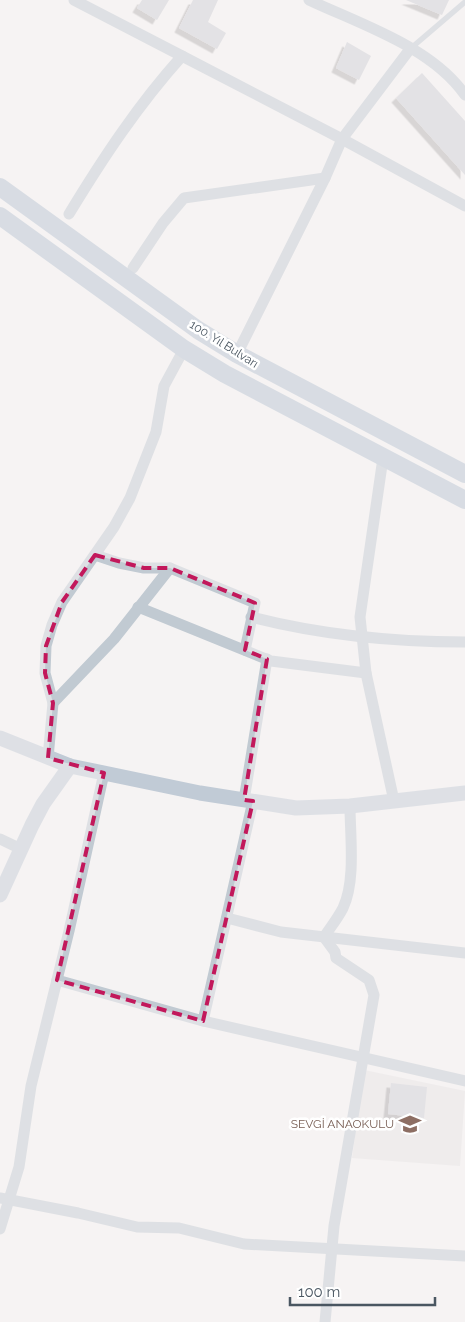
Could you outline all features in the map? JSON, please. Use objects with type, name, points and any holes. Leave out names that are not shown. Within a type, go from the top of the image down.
[{"type":"main road","name":"100. Yıl Bulvarı","points":[[0,186],[190,324],[236,354],[465,474]]},
{"type":"main road","name":"100. Yıl Bulvarı","points":[[0,216],[184,349],[224,374],[465,500]]},
{"type":"street","points":[[74,0],[342,139],[465,206]]},
{"type":"street","points":[[309,0],[410,49],[438,65],[465,95]]},
{"type":"street","points":[[236,354],[325,178],[342,139],[410,49]]},
{"type":"street","points":[[69,214],[96,168],[148,94],[182,56]]},
{"type":"street","points":[[133,268],[163,223],[184,198],[325,178]]},
{"type":"street","points":[[48,758],[53,703],[45,673],[46,646],[52,625],[62,602],[114,527],[141,473],[156,432],[164,386],[184,349]]},
{"type":"street","points":[[383,458],[360,617],[366,673],[394,801]]},
{"type":"street","points":[[95,555],[136,566],[170,568],[255,603],[245,650]]},
{"type":"street","points":[[53,703],[114,639],[170,568]]},
{"type":"street","points":[[138,607],[267,659],[366,673]]},
{"type":"street","points":[[251,617],[288,627],[362,637],[465,642]]},
{"type":"street","points":[[202,1021],[228,918],[249,801],[267,659]]},
{"type":"street","points":[[0,738],[70,766],[249,801],[296,808],[350,806],[465,793]]},
{"type":"street","points":[[0,894],[43,804],[70,766]]},
{"type":"street","points":[[0,1229],[4,1199],[19,1167],[31,1086],[104,773]]},
{"type":"street","points":[[324,937],[344,907],[348,888],[350,869],[350,806]]},
{"type":"street","points":[[0,839],[21,849]]},
{"type":"street","points":[[228,918],[281,932],[465,953]]},
{"type":"street","points":[[324,937],[335,952],[336,958],[360,973],[373,987],[374,995],[362,1058],[332,1248],[325,1322]]},
{"type":"street","points":[[57,980],[202,1021],[465,1081]]},
{"type":"street","points":[[4,1199],[78,1212],[137,1227],[187,1230],[244,1244],[284,1248],[332,1248],[465,1256]]},
{"type":"lane","points":[[410,49],[465,2]]},
{"type":"highlighted area","points":[[95,555],[144,568],[170,568],[255,603],[245,650],[267,659],[244,800],[253,801],[203,1021],[57,980],[104,773],[48,758],[53,703],[45,673],[46,646],[62,602]]},
{"type":"shaded area","name":"SEVGİ ANAOKULU","points":[[364,1070],[465,1091],[460,1166],[352,1158]]},
{"type":"building","points":[[142,0],[169,0],[157,20],[137,8]]},
{"type":"building","points":[[193,0],[218,0],[208,22],[226,33],[217,49],[179,28]]},
{"type":"building","points":[[406,0],[449,0],[442,15]]},
{"type":"building","points":[[347,42],[371,56],[359,80],[336,68]]},
{"type":"building","points":[[422,73],[465,121],[465,175],[396,98]]},
{"type":"building","points":[[391,1083],[427,1087],[424,1118],[388,1114]]},
{"type":"place","name":"SEVGİ ANAOKULU","points":[[410,1124]]}]
